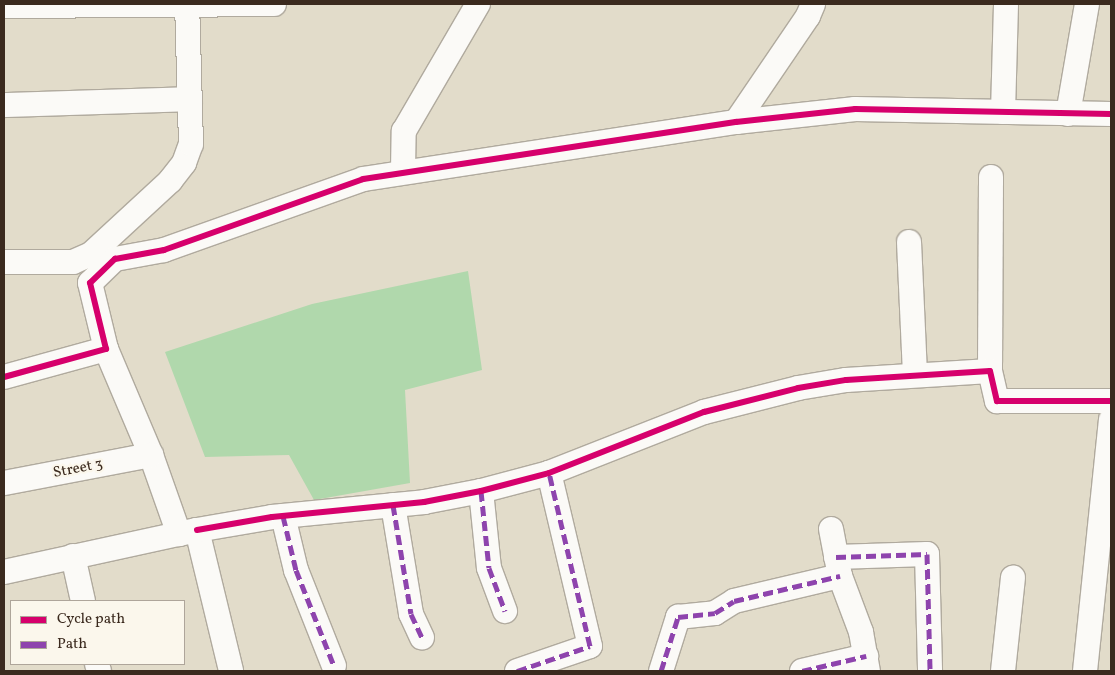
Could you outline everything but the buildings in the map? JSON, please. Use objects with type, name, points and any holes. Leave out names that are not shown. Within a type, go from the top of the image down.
[{"type":"street","points":[[4,6],[274,4]]},
{"type":"street","points":[[403,170],[404,131],[478,4]]},
{"type":"street","points":[[736,122],[808,16],[813,4]]},
{"type":"street","points":[[1003,112],[1006,4]]},
{"type":"street","points":[[1068,114],[1087,4]]},
{"type":"street","points":[[4,262],[73,262],[91,254],[170,181],[184,163],[191,144],[187,5]]},
{"type":"street","points":[[4,105],[190,100]]},
{"type":"street","points":[[231,671],[188,532],[151,455],[106,349],[90,283],[114,259],[164,250],[363,179],[403,170],[736,122],[855,109],[1111,114]]},
{"type":"street","points":[[991,177],[990,370],[997,401],[1111,401]]},
{"type":"street","points":[[909,242],[915,375]]},
{"type":"street","points":[[4,377],[106,349]]},
{"type":"street","points":[[4,572],[188,532],[282,516],[394,505],[481,491],[549,473],[704,412],[808,386],[846,380],[990,370]]},
{"type":"street","points":[[1086,671],[1111,419]]},
{"type":"street","name":"Street 3","points":[[4,483],[151,455]]},
{"type":"street","points":[[518,671],[590,646],[549,473]]},
{"type":"street","points":[[481,491],[489,568],[505,611]]},
{"type":"street","points":[[394,505],[411,614],[422,638]]},
{"type":"street","points":[[282,516],[296,570],[334,666]]},
{"type":"street","points":[[802,671],[867,664],[861,632],[838,566],[830,529]]},
{"type":"street","points":[[661,671],[678,617],[715,613],[734,601],[838,566],[927,554],[930,671]]},
{"type":"street","points":[[73,556],[83,600]]},
{"type":"street","points":[[1003,671],[1013,578]]},
{"type":"green space","points":[[468,271],[482,370],[405,390],[410,483],[314,500],[289,455],[205,457],[165,352],[312,304]]},
{"type":"marked path","points":[[517,671],[590,646],[549,473]]},
{"type":"marked path","points":[[481,491],[489,568],[505,611]]},
{"type":"marked path","points":[[393,505],[411,614],[422,638]]},
{"type":"marked path","points":[[283,516],[296,570],[334,666]]},
{"type":"marked path","points":[[836,557],[927,554],[930,671]]},
{"type":"marked path","points":[[661,671],[678,617],[715,613],[734,601],[840,576]]},
{"type":"marked path","points":[[802,671],[866,656]]},
{"type":"cycle path","points":[[4,377],[106,349],[90,283],[115,259],[164,250],[363,179],[736,122],[855,109],[1111,114]]},
{"type":"cycle path","points":[[197,530],[272,517],[424,502],[481,491],[549,473],[704,412],[798,388],[846,380],[990,371],[997,401],[1111,401]]}]
